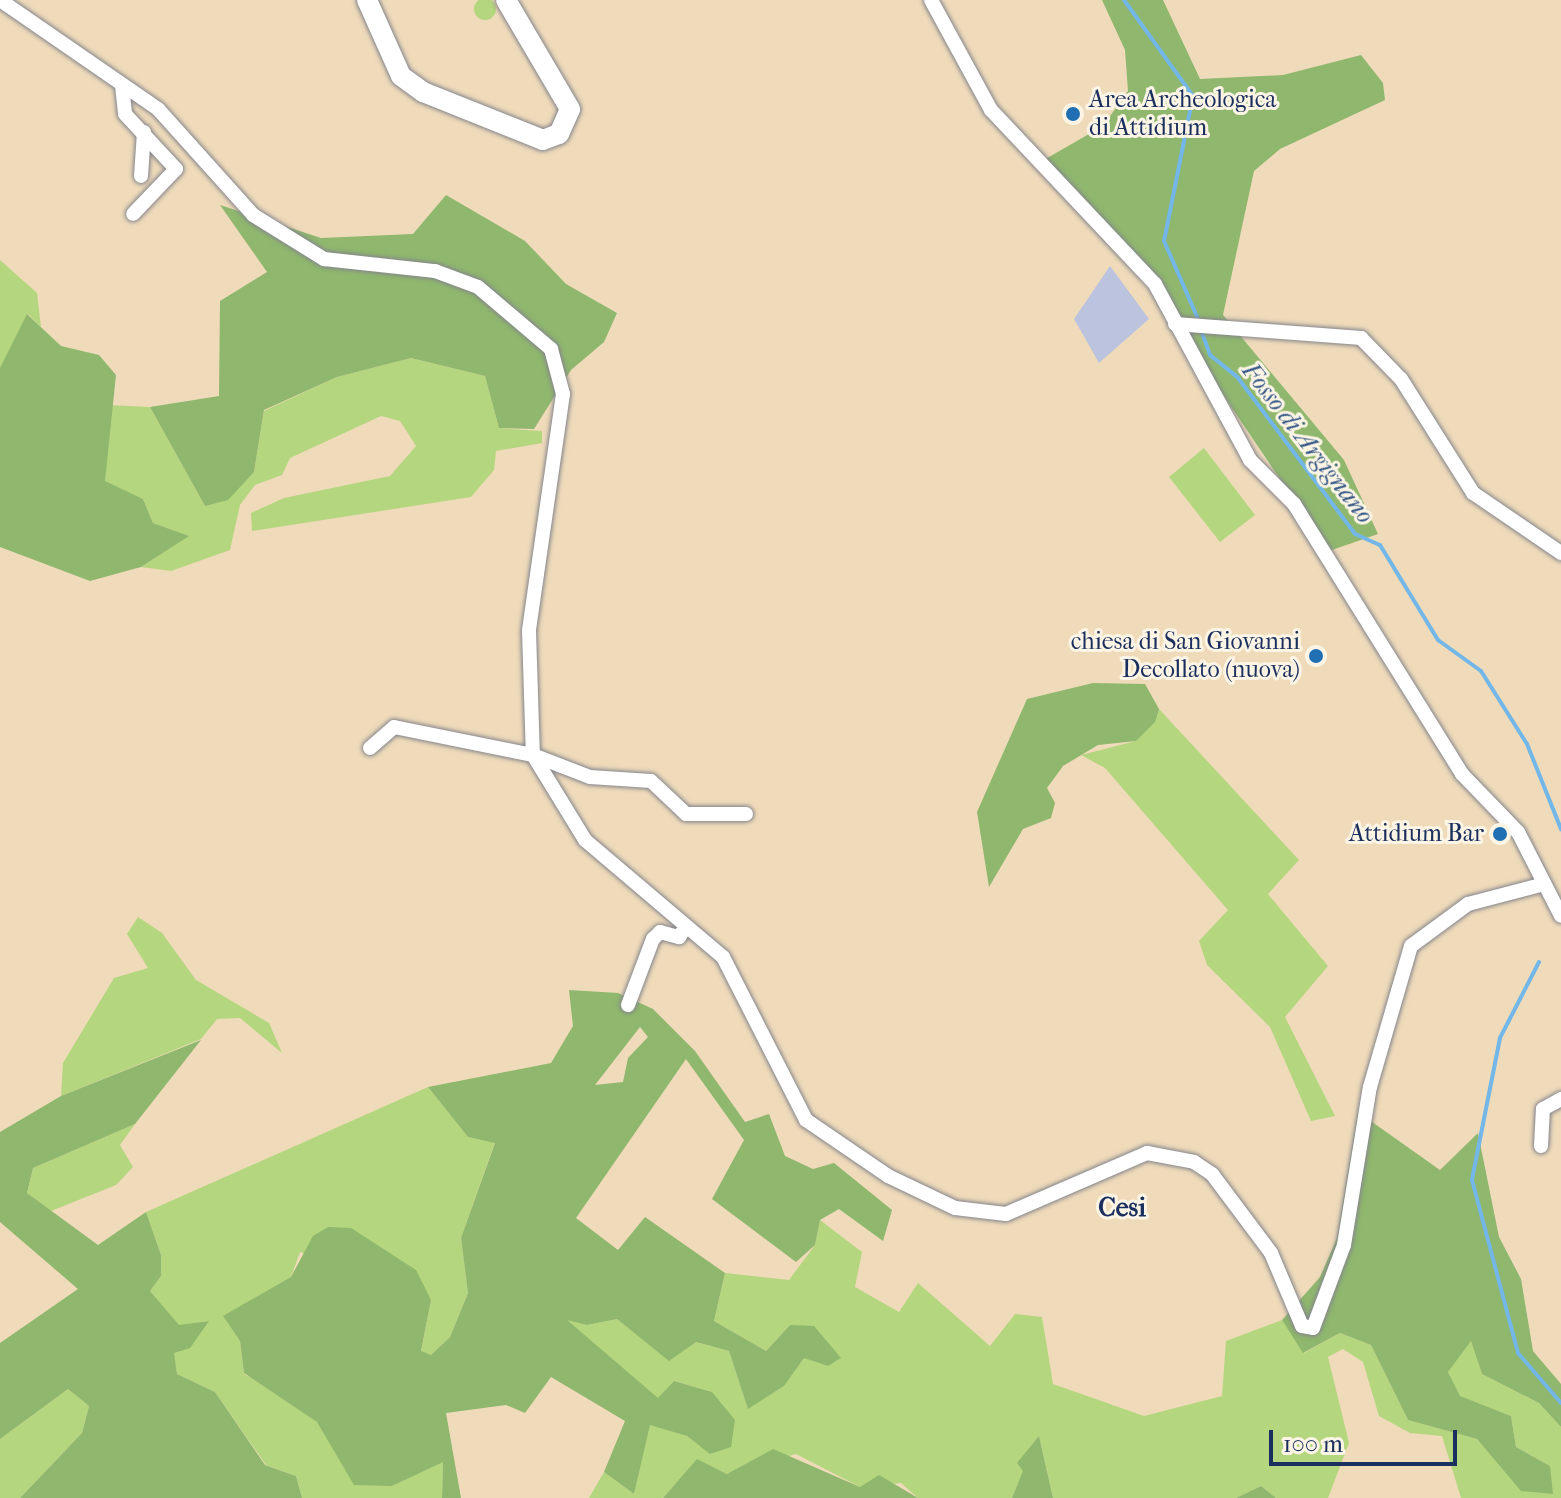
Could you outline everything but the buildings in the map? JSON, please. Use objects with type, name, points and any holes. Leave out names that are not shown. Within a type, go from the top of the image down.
[{"type":"main road","points":[[367,0],[401,76],[423,92],[543,140],[559,134],[570,109],[506,0]]},
{"type":"street","points":[[0,0],[158,109],[253,215],[324,259],[435,271],[478,287],[551,349],[563,394],[529,631],[533,755],[585,840],[685,928],[723,957],[806,1120],[888,1176],[955,1208],[1006,1214],[1147,1153],[1194,1162],[1212,1174],[1271,1253],[1307,1329],[1320,1320],[1344,1245],[1370,1087],[1411,946],[1468,904],[1544,884]]},
{"type":"street","points":[[931,0],[991,110],[1155,284],[1250,460],[1294,504],[1405,690],[1489,809],[1518,832],[1561,916]]},
{"type":"street","points":[[122,85],[125,114],[176,169],[133,214]]},
{"type":"street","points":[[141,176],[144,132]]},
{"type":"street","points":[[1179,324],[1361,338],[1401,379],[1473,493],[1561,553]]},
{"type":"street","points":[[370,748],[394,727],[533,755],[590,777],[651,781],[686,814],[746,814]]},
{"type":"street","points":[[628,1005],[653,939],[660,932],[679,937],[685,928]]},
{"type":"street","points":[[1541,1146],[1543,1109],[1561,1099]]},
{"type":"shaded area","points":[[1110,266],[1149,319],[1099,363],[1074,319]]},
{"type":"green space","points":[[485,-2],[493,1],[496,9],[493,17],[485,20],[477,17],[474,9],[477,1]]},
{"type":"green space","points":[[1102,0],[1163,0],[1200,79],[1283,75],[1361,55],[1383,83],[1385,100],[1280,149],[1254,171],[1223,315],[1344,460],[1378,534],[1329,551],[1149,286],[1035,165],[1103,126],[1128,91],[1125,50]]},
{"type":"green space","points":[[446,195],[525,241],[566,284],[617,313],[604,342],[571,370],[534,429],[499,428],[485,376],[411,358],[337,377],[264,410],[254,472],[228,500],[205,506],[150,407],[219,396],[220,301],[267,272],[220,205],[321,238],[413,234]]},
{"type":"green space","points":[[0,260],[37,293],[41,327],[28,314],[0,369]]},
{"type":"green space","points":[[27,314],[61,346],[99,355],[116,375],[105,481],[143,499],[153,523],[189,536],[141,567],[90,581],[0,547],[0,368]]},
{"type":"green space","points":[[411,358],[485,376],[499,428],[542,431],[542,443],[496,451],[494,470],[471,497],[252,531],[251,513],[284,498],[390,476],[416,446],[400,421],[381,416],[290,458],[282,475],[255,485],[240,505],[230,550],[171,571],[141,567],[188,536],[153,523],[143,499],[105,482],[108,405],[150,407],[205,506],[254,472],[264,411],[337,377]]},
{"type":"green space","points":[[1204,448],[1255,515],[1220,542],[1169,477]]},
{"type":"green space","points":[[1093,683],[1145,684],[1159,709],[1155,722],[1136,741],[1098,745],[1063,766],[1047,788],[1055,803],[1051,818],[1023,829],[989,887],[977,812],[1027,699]]},
{"type":"green space","points":[[1159,709],[1299,860],[1268,894],[1328,966],[1285,1017],[1335,1116],[1311,1121],[1270,1027],[1207,965],[1199,941],[1228,910],[1105,768],[1081,755],[1136,741]]},
{"type":"green space","points":[[138,917],[162,933],[196,980],[269,1023],[282,1053],[240,1018],[217,1019],[201,1039],[61,1096],[63,1063],[114,978],[148,968],[127,934]]},
{"type":"green space","points":[[569,990],[618,993],[653,1009],[695,1051],[745,1122],[769,1114],[785,1156],[813,1169],[834,1163],[892,1210],[883,1241],[839,1209],[820,1220],[815,1245],[796,1262],[712,1199],[744,1140],[686,1059],[576,1218],[618,1250],[645,1217],[725,1273],[714,1321],[766,1351],[790,1325],[814,1326],[841,1358],[828,1366],[804,1358],[784,1386],[748,1409],[729,1351],[696,1342],[669,1361],[617,1319],[587,1325],[567,1320],[658,1398],[674,1381],[712,1392],[735,1420],[731,1447],[710,1454],[687,1436],[650,1425],[634,1494],[604,1472],[625,1421],[551,1377],[525,1413],[506,1405],[446,1413],[461,1498],[442,1498],[443,1462],[392,1486],[354,1485],[317,1422],[244,1373],[240,1341],[223,1316],[291,1277],[313,1236],[328,1227],[351,1228],[416,1270],[431,1300],[421,1351],[431,1355],[450,1337],[468,1293],[461,1238],[495,1143],[468,1137],[428,1087],[551,1063],[573,1026]],"holes":[[[640,1027],[648,1037],[628,1058],[623,1082],[595,1085]]]},
{"type":"green space","points":[[201,1040],[135,1124],[33,1168],[27,1193],[98,1245],[146,1212],[161,1255],[161,1276],[150,1291],[179,1325],[209,1321],[190,1348],[174,1353],[177,1374],[215,1392],[265,1465],[296,1476],[302,1498],[20,1498],[82,1433],[89,1406],[68,1389],[0,1439],[0,1343],[78,1289],[0,1222],[0,1132],[61,1096]]},
{"type":"green space","points":[[428,1087],[468,1137],[495,1142],[461,1238],[468,1293],[450,1337],[431,1355],[421,1352],[431,1300],[300,1252],[291,1277],[224,1317],[240,1341],[244,1374],[284,1394],[392,1486],[443,1461],[442,1498],[302,1498],[296,1476],[266,1465],[215,1392],[177,1374],[173,1352],[207,1321],[179,1326],[150,1291],[161,1276],[161,1255],[146,1212]]},
{"type":"green space","points":[[1358,1112],[1440,1170],[1478,1133],[1499,1237],[1521,1279],[1533,1351],[1561,1384],[1561,1427],[1539,1403],[1482,1374],[1471,1341],[1448,1372],[1460,1396],[1511,1416],[1516,1447],[1550,1466],[1553,1494],[1521,1491],[1477,1439],[1408,1420],[1371,1345],[1340,1333],[1303,1353],[1282,1320],[1320,1277],[1337,1238]]},
{"type":"green space","points":[[135,1124],[120,1145],[133,1167],[116,1185],[51,1211],[27,1193],[33,1168]]},
{"type":"green space","points":[[820,1220],[862,1252],[855,1287],[899,1312],[918,1283],[990,1346],[1015,1314],[1042,1317],[1053,1384],[1144,1416],[1222,1396],[1226,1341],[1282,1320],[1304,1353],[1340,1333],[1371,1345],[1408,1420],[1477,1439],[1521,1490],[1550,1466],[1516,1447],[1511,1416],[1459,1396],[1448,1372],[1471,1340],[1482,1374],[1539,1403],[1561,1427],[1561,1498],[1461,1498],[1442,1436],[1410,1433],[1379,1416],[1363,1362],[1343,1349],[1328,1357],[1349,1443],[1328,1498],[1276,1498],[1261,1486],[1236,1498],[1053,1498],[1039,1436],[1012,1498],[918,1498],[901,1483],[860,1487],[796,1454],[727,1474],[697,1460],[663,1498],[589,1498],[604,1472],[634,1494],[649,1424],[687,1436],[711,1454],[712,1392],[674,1381],[658,1399],[563,1318],[587,1325],[617,1319],[669,1360],[696,1342],[729,1351],[748,1408],[784,1386],[804,1357],[828,1366],[790,1325],[766,1351],[714,1321],[725,1273],[789,1280],[815,1245]]},
{"type":"green space","points":[[68,1389],[89,1406],[82,1433],[20,1498],[0,1498],[0,1439]]},
{"type":"green space","points":[[1039,1436],[1053,1498],[1012,1498],[1023,1471],[1017,1463]]},
{"type":"green space","points":[[773,1449],[860,1487],[879,1475],[918,1498],[663,1498],[697,1459],[727,1474]]},
{"type":"green space","points":[[1261,1486],[1276,1498],[1236,1498]]},
{"type":"waterway","name":"Fosso di Argignano","points":[[1124,0],[1193,96],[1164,241],[1199,321]]},
{"type":"waterway","name":"Fosso di Argignano","points":[[1201,330],[1210,355],[1238,378],[1355,534],[1380,545],[1438,640],[1481,671],[1527,744],[1561,829]]},
{"type":"waterway","points":[[1539,962],[1500,1038],[1472,1180],[1518,1353],[1561,1403]]},
{"type":"place","name":"Area Archeologica di Attidium","points":[[1073,114]]},
{"type":"place","name":"chiesa di San Giovanni Decollato (nuova)","points":[[1316,656]]},
{"type":"place","name":"Attidium Bar","points":[[1500,834]]},
{"type":"district","name":"Cesi","points":[[1122,1208]]}]
